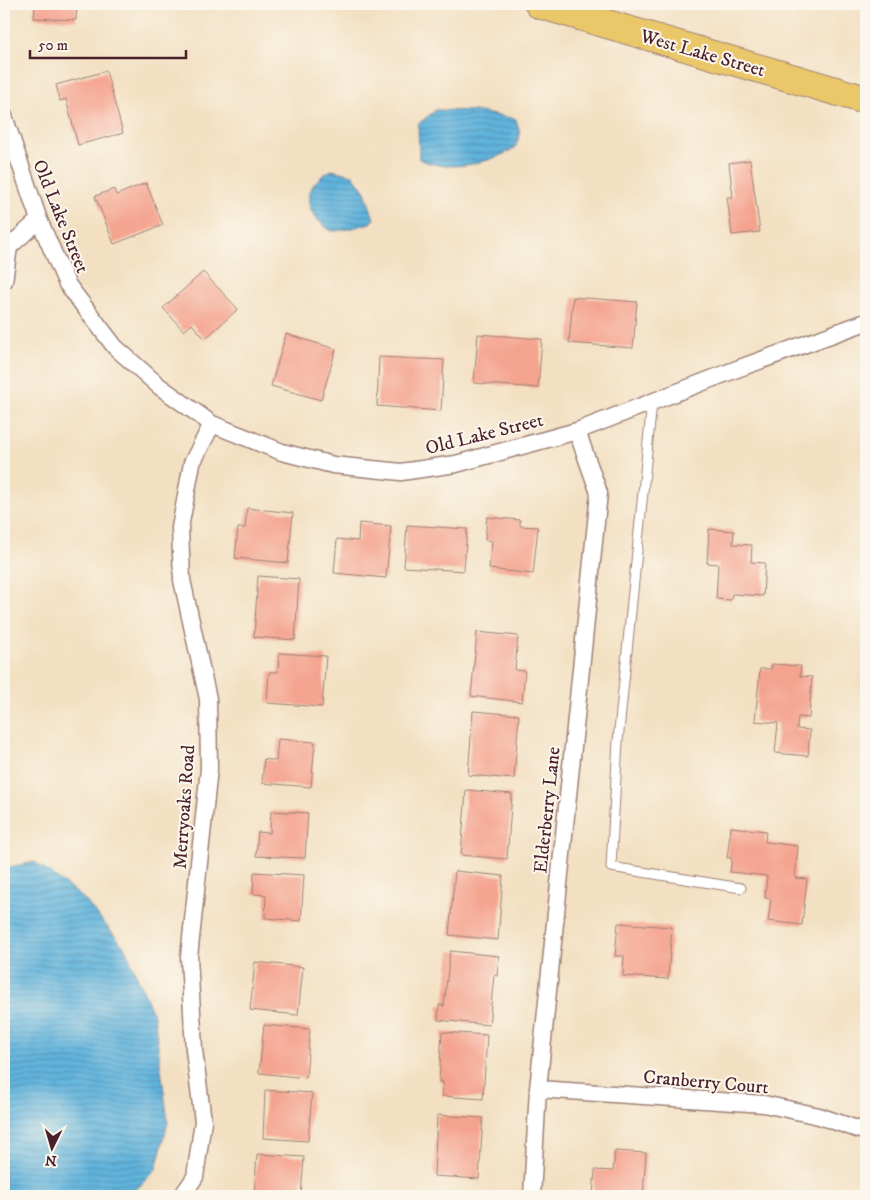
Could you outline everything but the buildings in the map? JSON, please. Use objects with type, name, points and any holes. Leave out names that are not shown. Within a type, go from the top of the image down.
[{"type":"highway","name":"West Lake Street","points":[[539,4],[866,100]]},
{"type":"street","name":"Old Lake Street","points":[[4,116],[39,220],[67,284],[115,347],[159,386],[212,424],[282,452],[333,465],[401,472],[456,464],[577,431],[866,322]]},
{"type":"street","points":[[4,281],[9,247],[39,220]]},
{"type":"street","name":"Merryoaks Road","points":[[182,1196],[195,1176],[203,1120],[194,1050],[189,957],[209,768],[208,699],[182,580],[180,528],[192,463],[212,424]]},
{"type":"street","name":"Elderberry Lane","points":[[532,1196],[538,1089],[599,493],[577,431]]},
{"type":"street","name":"Cranberry Court","points":[[538,1089],[764,1104],[819,1116],[866,1132]]},
{"type":"lane","points":[[652,402],[618,741],[611,867],[741,888]]},
{"type":"water","points":[[436,110],[474,111],[516,119],[520,134],[515,148],[493,158],[468,165],[442,165],[419,159],[418,124]]},
{"type":"water","points":[[332,170],[353,175],[365,192],[374,219],[370,223],[333,231],[328,229],[314,215],[309,200],[312,186],[317,180]]},
{"type":"water","points":[[35,862],[83,898],[125,948],[154,1016],[168,1122],[156,1169],[130,1196],[4,1196],[4,868]]}]
